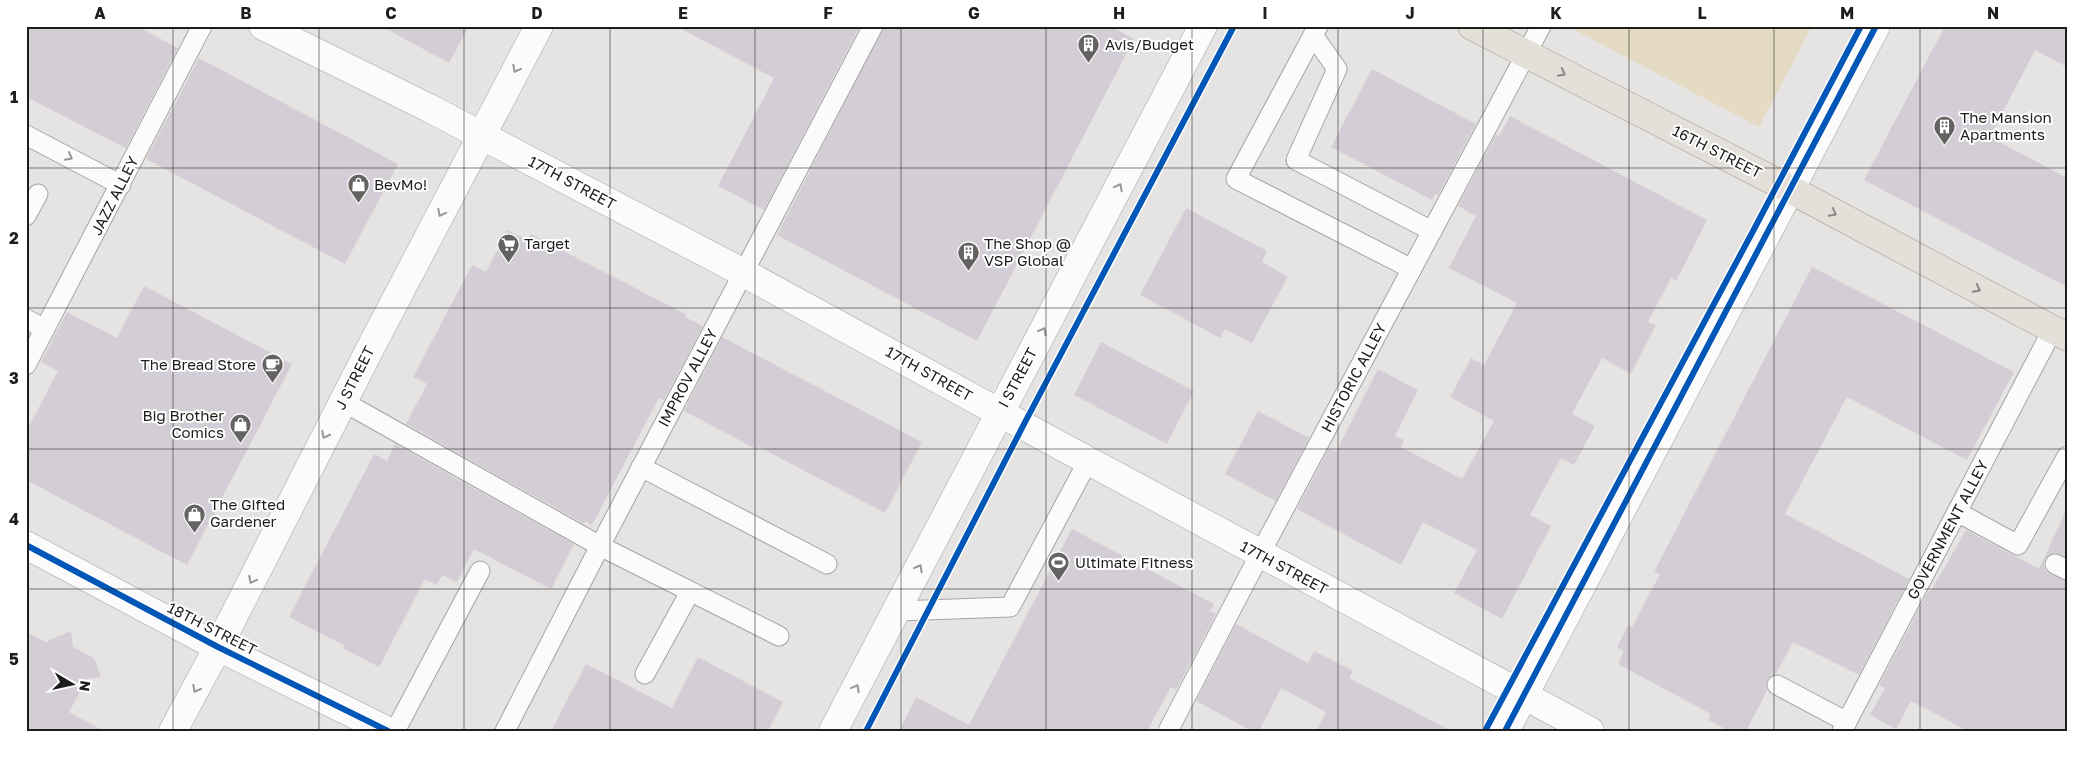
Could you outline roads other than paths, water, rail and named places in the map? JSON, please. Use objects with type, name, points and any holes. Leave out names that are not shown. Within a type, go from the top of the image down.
[{"type":"main road","name":"16TH STREET","points":[[1472,26],[1790,190],[2060,333]]},
{"type":"street","name":"17TH STREET","points":[[263,26],[481,136],[744,273],[1051,441],[1590,731]]},
{"type":"street","name":"J STREET","points":[[173,731],[218,647],[342,401],[539,26]]},
{"type":"street","name":"I STREET","points":[[833,731],[1203,26]]},
{"type":"street","points":[[1505,731],[1876,26]]},
{"type":"street","name":"18TH STREET","points":[[26,545],[218,647],[388,731]]},
{"type":"lane","name":"JAZZ ALLEY","points":[[26,365],[202,26]]},
{"type":"lane","name":"IMPROV ALLEY","points":[[505,731],[641,466],[873,26]]},
{"type":"lane","name":"HISTORIC ALLEY","points":[[1168,731],[1541,26]]},
{"type":"lane","points":[[1316,31],[1337,70],[1296,160],[1432,231]]},
{"type":"lane","points":[[1316,31],[1236,179],[1412,269]]},
{"type":"lane","points":[[26,135],[121,185]]},
{"type":"lane","points":[[26,216],[38,194]]},
{"type":"lane","points":[[26,319],[45,329]]},
{"type":"lane","name":"GOVERNMENT ALLEY","points":[[1845,726],[1957,512],[2060,333]]},
{"type":"lane","points":[[342,401],[600,546],[779,636]]},
{"type":"lane","points":[[1957,512],[2018,545],[2067,456]]},
{"type":"lane","points":[[896,611],[1010,607],[1088,461]]},
{"type":"lane","points":[[641,466],[827,564]]},
{"type":"lane","points":[[394,731],[480,571]]},
{"type":"lane","points":[[645,674],[690,592]]},
{"type":"lane","points":[[1777,685],[1845,726]]},
{"type":"place","name":"Avis/Budget","points":[[1089,64]]},
{"type":"place","name":"The Mansion Apartments","points":[[1944,146]]},
{"type":"place","name":"BevMo!","points":[[358,204]]},
{"type":"place","name":"Target","points":[[508,263]]},
{"type":"place","name":"The Shop @ VSP Global","points":[[968,272]]},
{"type":"place","name":"The Bread Store","points":[[272,384]]},
{"type":"place","name":"Big Brother Comics","points":[[240,444]]},
{"type":"place","name":"The Gifted Gardener","points":[[194,533]]},
{"type":"place","name":"Ultimate Fitness","points":[[1059,582]]}]
